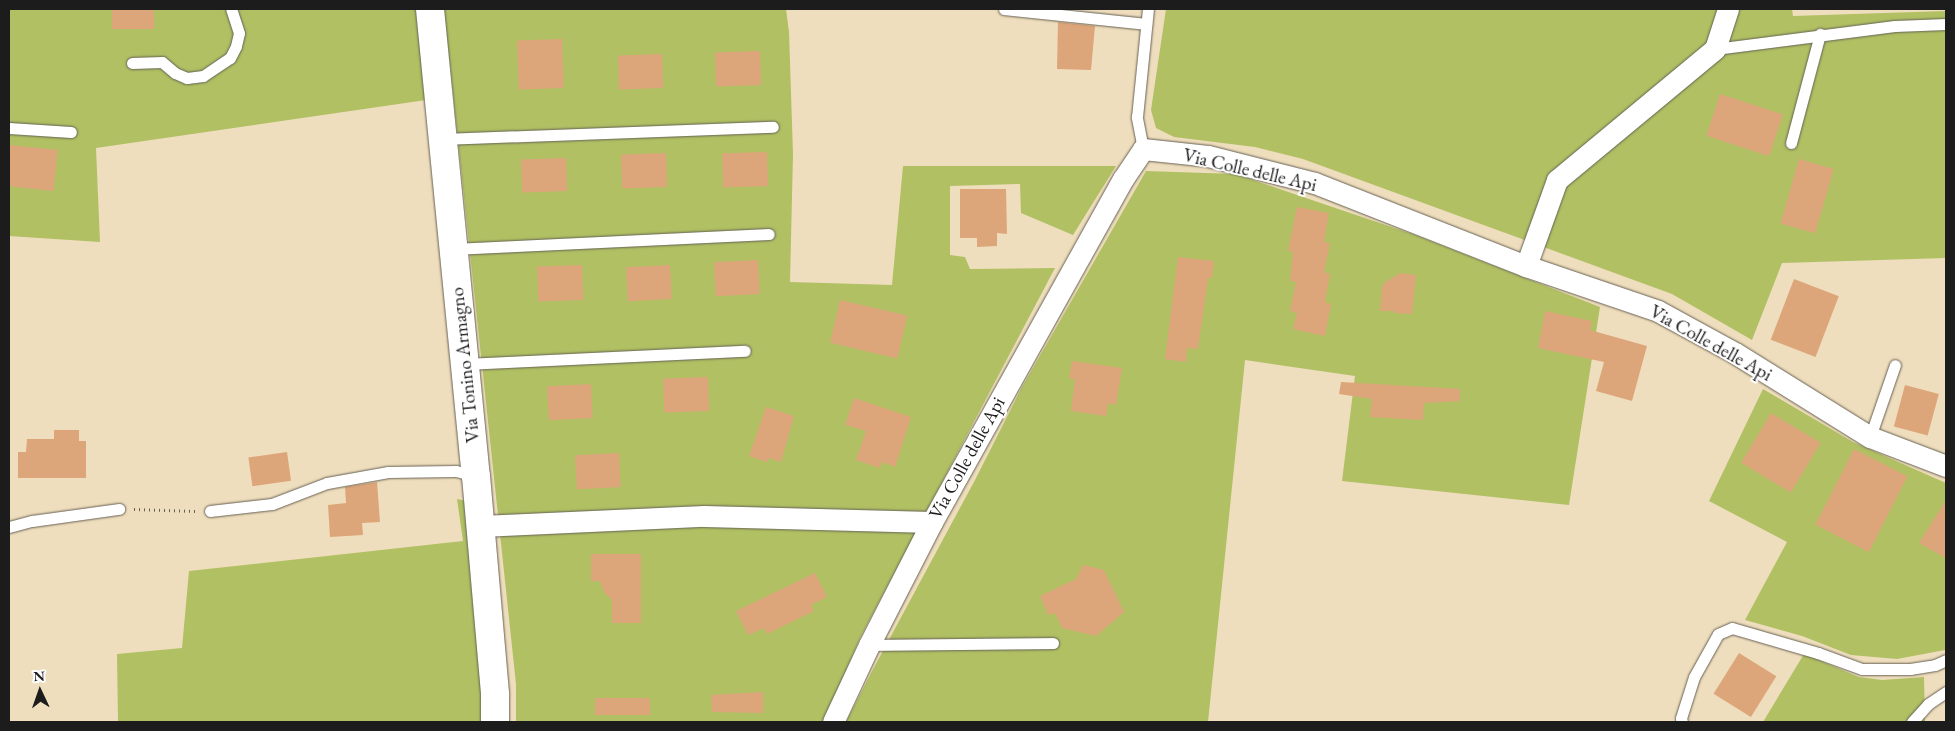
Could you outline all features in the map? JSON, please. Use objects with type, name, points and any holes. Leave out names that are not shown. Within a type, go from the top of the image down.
[{"type":"street","name":"Via Tonino Armagno","points":[[430,9],[481,526],[495,695],[495,722]]},
{"type":"street","points":[[1526,266],[1557,180],[1715,49],[1728,9]]},
{"type":"street","name":"Via Colle delle Api","points":[[833,722],[868,645],[932,522],[1123,178],[1143,149],[1208,156],[1315,183],[1526,266],[1658,311],[1735,353],[1870,437],[1946,466]]},
{"type":"street","points":[[481,526],[704,516],[932,522]]},
{"type":"lane","points":[[132,63],[162,62],[175,73],[187,78],[203,76],[230,58],[236,46],[239,33],[231,9]]},
{"type":"lane","points":[[1004,9],[1146,24]]},
{"type":"lane","points":[[1143,149],[1137,117],[1148,9]]},
{"type":"lane","points":[[1715,49],[1820,34],[1895,26],[1946,24]]},
{"type":"lane","points":[[1791,144],[1820,34]]},
{"type":"lane","points":[[9,128],[71,132]]},
{"type":"lane","points":[[442,139],[773,128]]},
{"type":"lane","points":[[453,249],[769,234]]},
{"type":"lane","points":[[465,364],[745,351]]},
{"type":"lane","points":[[1870,437],[1895,365]]},
{"type":"lane","points":[[210,511],[272,504],[327,483],[388,472],[456,471],[476,476]]},
{"type":"lane","points":[[9,527],[32,521],[119,509]]},
{"type":"lane","points":[[1682,722],[1681,718],[1694,677],[1718,634],[1732,628],[1818,653],[1862,669],[1910,669],[1935,665],[1946,660]]},
{"type":"lane","points":[[868,645],[1053,643]]},
{"type":"lane","points":[[1912,722],[1928,704],[1946,692]]},
{"type":"path","points":[[119,509],[210,511]]},
{"type":"green space","points":[[9,9],[417,9],[426,100],[96,148],[100,242],[9,236]]},
{"type":"green space","points":[[444,9],[786,9],[789,32],[793,154],[790,282],[892,285],[903,166],[1116,166],[1073,235],[1021,213],[1020,184],[950,186],[950,255],[965,257],[970,269],[1055,268],[860,638],[824,722],[516,722],[516,684]]},
{"type":"green space","points":[[1166,9],[1792,9],[1793,16],[1946,11],[1946,258],[1782,263],[1752,340],[1672,294],[1303,159],[1255,147],[1174,137],[1156,128],[1151,110]]},
{"type":"green space","points":[[1146,171],[1235,174],[1415,235],[1600,307],[1569,505],[1342,481],[1355,376],[1245,360],[1208,722],[846,722],[975,480],[1022,387]]},
{"type":"green space","points":[[1763,389],[1853,442],[1946,483],[1945,650],[1897,659],[1851,655],[1802,636],[1745,620],[1787,542],[1709,501]]},
{"type":"green space","points":[[457,499],[471,502],[485,722],[118,722],[117,654],[182,648],[189,571],[463,541]]},
{"type":"green space","points":[[1804,654],[1859,677],[1882,680],[1924,677],[1925,722],[1763,722]]},
{"type":"building","points":[[112,9],[154,9],[154,29],[112,29]]},
{"type":"building","points":[[1058,22],[1095,26],[1091,70],[1057,69]]},
{"type":"building","points":[[562,39],[564,88],[519,90],[517,41]]},
{"type":"building","points":[[760,51],[761,85],[716,87],[715,53]]},
{"type":"building","points":[[662,54],[663,88],[619,90],[618,56]]},
{"type":"building","points":[[1720,94],[1783,114],[1769,156],[1706,136]]},
{"type":"building","points":[[9,145],[58,150],[53,191],[9,186]]},
{"type":"building","points":[[767,152],[768,186],[723,188],[722,154]]},
{"type":"building","points":[[666,153],[667,187],[622,189],[621,155]]},
{"type":"building","points":[[566,158],[567,191],[522,193],[521,160]]},
{"type":"building","points":[[1799,159],[1834,169],[1815,233],[1781,223]]},
{"type":"building","points":[[960,189],[1006,189],[1007,234],[997,233],[997,246],[977,247],[977,238],[960,238]]},
{"type":"building","points":[[1297,207],[1329,213],[1324,242],[1330,243],[1324,272],[1330,274],[1325,302],[1331,304],[1325,336],[1293,329],[1297,313],[1290,311],[1296,282],[1290,281],[1293,252],[1288,251]]},
{"type":"building","points":[[1178,257],[1214,261],[1212,278],[1208,278],[1198,349],[1187,348],[1186,362],[1165,359]]},
{"type":"building","points":[[758,260],[760,294],[716,296],[714,262]]},
{"type":"building","points":[[582,265],[583,300],[538,302],[537,267]]},
{"type":"building","points":[[670,265],[672,299],[628,301],[626,267]]},
{"type":"building","points":[[1400,273],[1416,275],[1412,314],[1380,311],[1384,283]]},
{"type":"building","points":[[1794,279],[1839,296],[1816,357],[1771,340]]},
{"type":"building","points":[[840,300],[907,316],[897,358],[830,343]]},
{"type":"building","points":[[1545,311],[1592,321],[1590,330],[1647,346],[1632,401],[1596,391],[1604,362],[1538,348]]},
{"type":"building","points":[[1072,361],[1122,368],[1116,405],[1108,403],[1106,416],[1071,411],[1075,379],[1069,378]]},
{"type":"building","points":[[708,377],[709,411],[664,413],[663,379]]},
{"type":"building","points":[[1341,382],[1460,389],[1460,401],[1424,403],[1423,420],[1370,417],[1372,399],[1339,394]]},
{"type":"building","points":[[591,384],[593,418],[549,420],[547,386]]},
{"type":"building","points":[[1905,385],[1939,394],[1928,436],[1894,427]]},
{"type":"building","points":[[854,398],[911,417],[895,467],[882,462],[880,468],[856,460],[866,431],[845,425]]},
{"type":"building","points":[[766,407],[794,416],[781,462],[769,458],[767,462],[749,456]]},
{"type":"building","points":[[1771,413],[1821,443],[1791,493],[1741,463]]},
{"type":"building","points":[[54,430],[79,430],[79,441],[86,441],[86,478],[18,478],[18,452],[26,452],[27,439],[54,439]]},
{"type":"building","points":[[1854,449],[1907,476],[1869,552],[1815,525]]},
{"type":"building","points":[[287,452],[291,481],[252,486],[248,457]]},
{"type":"building","points":[[619,453],[621,487],[577,489],[575,455]]},
{"type":"building","points":[[377,482],[380,522],[362,523],[363,535],[330,537],[328,505],[346,503],[345,487]]},
{"type":"building","points":[[1946,500],[1946,558],[1919,543]]},
{"type":"building","points":[[591,554],[641,554],[641,623],[612,623],[612,600],[604,592],[600,581],[591,581]]},
{"type":"building","points":[[1083,565],[1104,570],[1124,612],[1096,636],[1062,628],[1055,613],[1048,615],[1040,596],[1076,579]]},
{"type":"building","points":[[815,573],[827,597],[811,605],[814,611],[767,634],[764,628],[748,635],[736,611]]},
{"type":"building","points":[[1739,653],[1776,676],[1751,717],[1714,694]]},
{"type":"building","points":[[763,692],[763,713],[712,712],[711,695]]},
{"type":"building","points":[[595,698],[650,698],[650,715],[595,715]]}]
